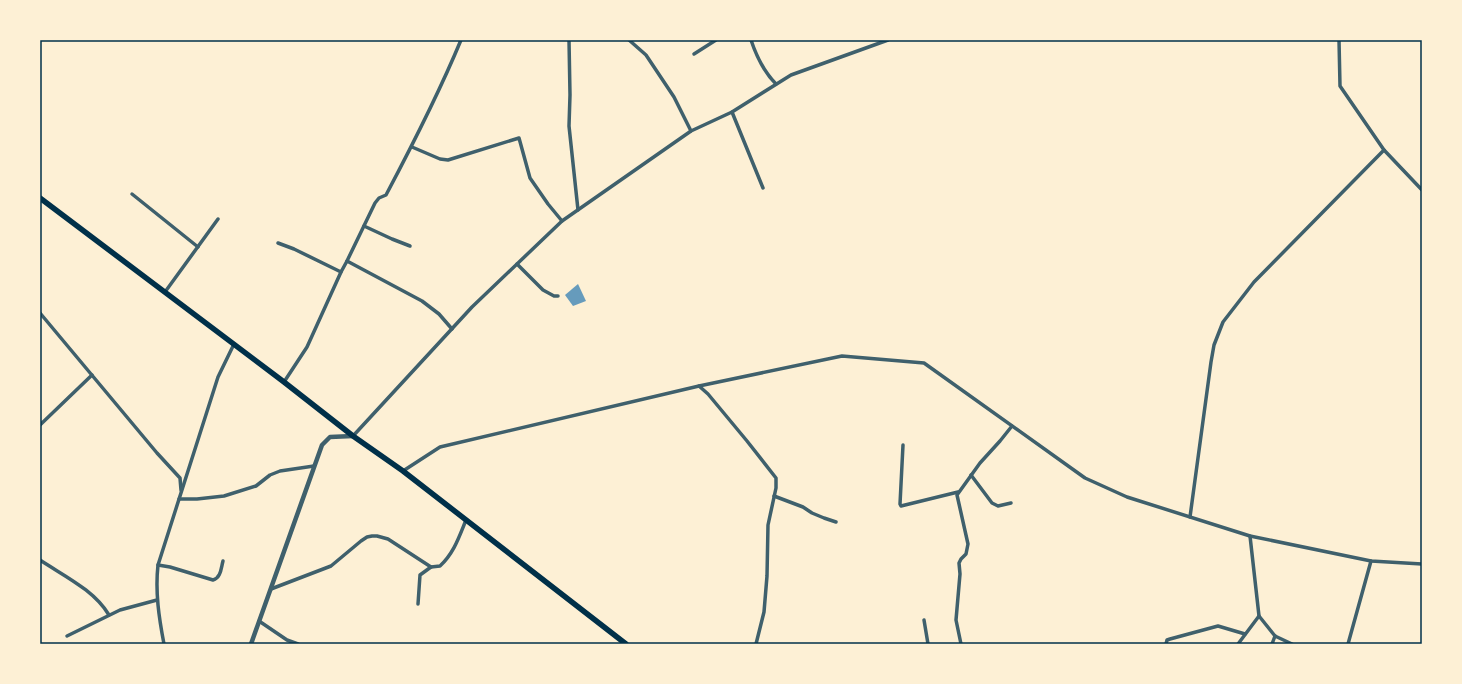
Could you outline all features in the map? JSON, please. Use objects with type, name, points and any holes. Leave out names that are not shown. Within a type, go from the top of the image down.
[{"type":"highway","points":[[40,198],[284,382],[353,436],[403,472],[626,644]]},
{"type":"street","points":[[284,382],[307,347],[341,272],[375,203],[379,198],[386,195],[412,147],[446,75],[460,40]]},
{"type":"street","points":[[569,40],[569,126],[578,210]]},
{"type":"street","points":[[629,40],[646,55],[674,97],[691,131]]},
{"type":"street","points":[[694,54],[716,40]]},
{"type":"street","points":[[751,40],[767,73],[776,84]]},
{"type":"street","points":[[251,644],[322,445],[330,437],[353,436],[472,307],[562,221],[691,131],[732,112],[791,75],[888,40]]},
{"type":"street","points":[[1339,40],[1340,86],[1384,150],[1422,190]]},
{"type":"street","points":[[732,112],[763,188]]},
{"type":"street","points":[[412,147],[440,159],[448,160],[519,138],[530,178],[562,221]]},
{"type":"street","points":[[1190,517],[1214,344],[1223,322],[1254,282],[1384,150]]},
{"type":"street","points":[[132,194],[198,247]]},
{"type":"street","points":[[165,292],[218,219]]},
{"type":"street","points":[[364,226],[392,240],[410,246]]},
{"type":"street","points":[[278,243],[294,249],[341,272]]},
{"type":"street","points":[[347,261],[422,301],[439,314],[452,329]]},
{"type":"street","points":[[517,264],[543,290],[554,296],[558,296]]},
{"type":"street","points":[[40,313],[157,454],[180,478],[182,491]]},
{"type":"street","points":[[164,644],[157,600],[156,583],[158,565],[218,377],[234,344]]},
{"type":"street","points":[[403,472],[440,447],[699,386],[842,356],[924,363],[1085,478],[1127,497],[1250,536],[1371,560],[1422,564]]},
{"type":"street","points":[[40,425],[92,375]]},
{"type":"street","points":[[699,386],[708,394],[776,478],[776,488],[768,525],[767,576],[764,612],[756,644]]},
{"type":"street","points":[[961,644],[956,616],[960,563],[961,559],[966,554],[968,544],[958,503],[958,492],[980,463],[1000,442],[1012,426]]},
{"type":"street","points":[[903,445],[901,506],[958,492]]},
{"type":"street","points":[[179,499],[224,496],[256,486],[270,475],[280,471],[314,466]]},
{"type":"street","points":[[970,476],[992,503],[998,506],[1011,503]]},
{"type":"street","points":[[774,496],[836,522]]},
{"type":"street","points":[[418,604],[420,575],[431,567],[440,566],[450,555],[455,548],[466,520]]},
{"type":"street","points":[[271,589],[331,566],[361,541],[372,536],[388,539],[431,567]]},
{"type":"street","points":[[1250,536],[1258,616],[1275,636],[1292,644]]},
{"type":"street","points":[[40,560],[96,598],[109,615]]},
{"type":"street","points":[[1348,644],[1371,560]]},
{"type":"street","points":[[158,565],[213,580],[219,576],[223,561]]},
{"type":"street","points":[[67,636],[120,610],[157,600]]},
{"type":"street","points":[[1238,644],[1258,616]]},
{"type":"street","points":[[924,620],[928,644]]},
{"type":"street","points":[[259,622],[282,637],[298,644]]},
{"type":"street","points":[[1166,644],[1167,640],[1218,626],[1245,634]]},
{"type":"street","points":[[1272,644],[1275,636]]},
{"type":"water","points":[[578,284],[586,301],[573,306],[565,295]]}]
